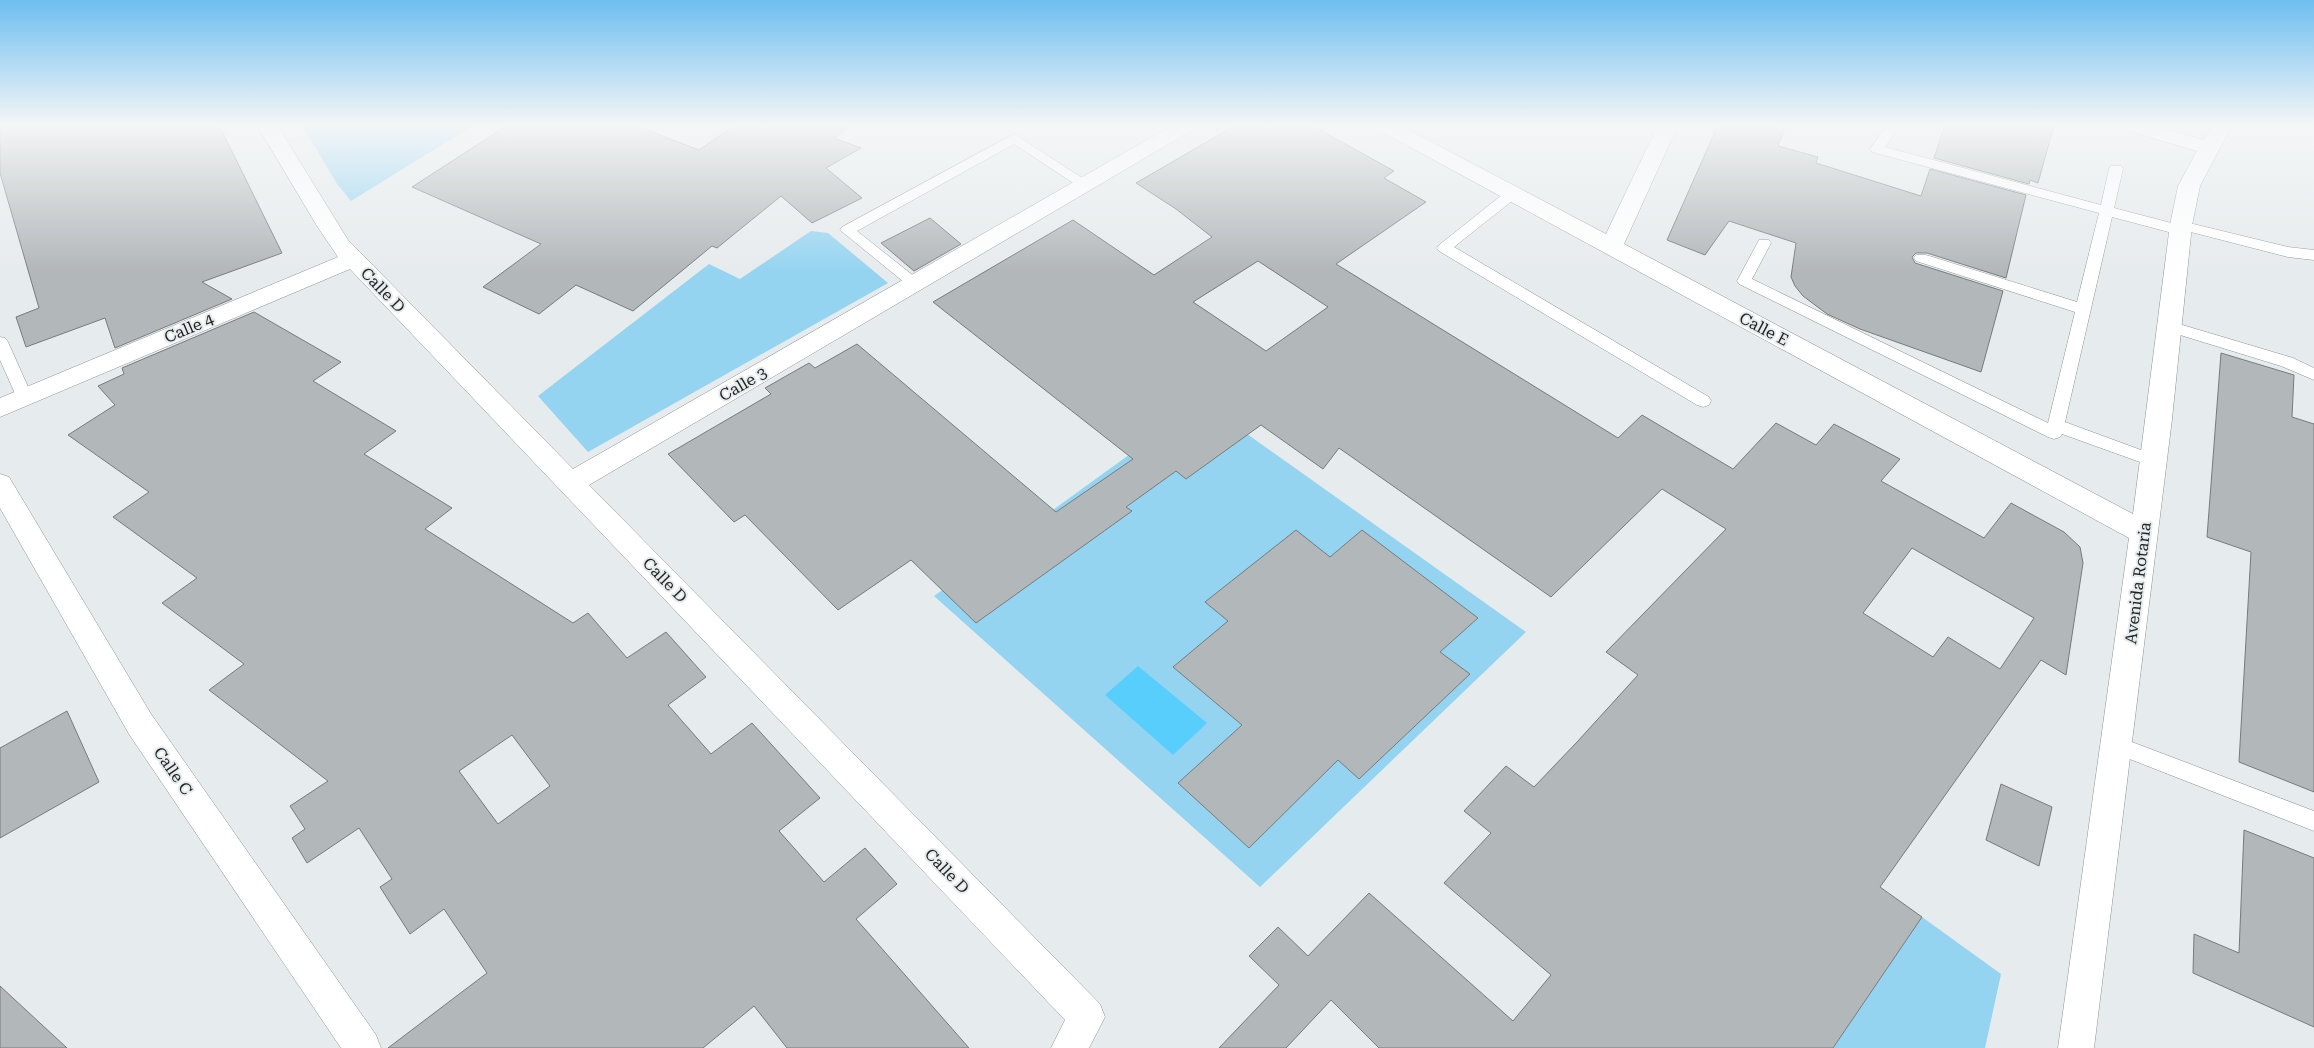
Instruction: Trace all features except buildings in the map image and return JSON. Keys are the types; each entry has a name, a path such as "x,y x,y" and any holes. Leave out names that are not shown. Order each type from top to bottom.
{"street":[{"name":"Calle D","path":"297,174 328,226 353,259 1087,1017 1069,1048"},
{"name":"Calle 3","path":"571,483 1105,174"},
{"name":"Calle E","path":"1475,174 2144,533"},
{"path":"1611,247 1645,174"},
{"name":"Avenida Rotaria","path":"2076,1048 2154,462 2180,228 2190,186 2196,174"},
{"name":"Calle 4","path":"0,408 353,259"},
{"name":"Calle C","path":"0,484 140,724 363,1048"}],"lane":[{"path":"915,284 847,230 949,174"},
{"path":"1069,174 1086,185"},
{"path":"1965,174 2106,211 2288,252 2314,255"},
{"path":"1764,243 1744,281 2054,433 2115,174"},
{"path":"1512,194 1444,248 1703,402"},
{"path":"1921,258 2083,309"},
{"path":"2169,326 2287,362 2314,374"},
{"path":"0,342 25,398"},
{"path":"2055,425 2154,462"},
{"path":"2116,745 2314,821"}],"shaded area":[{"path":"331,174 395,174 351,201"},
{"path":"811,231 828,233 888,283 588,452 538,396 709,264 740,279"},
{"path":"1202,402 1526,632 1260,887 934,596"},
{"path":"1138,666 1207,723 1173,755 1105,695"},
{"path":"1922,917 2001,974 1985,1048 1833,1048"}]}
